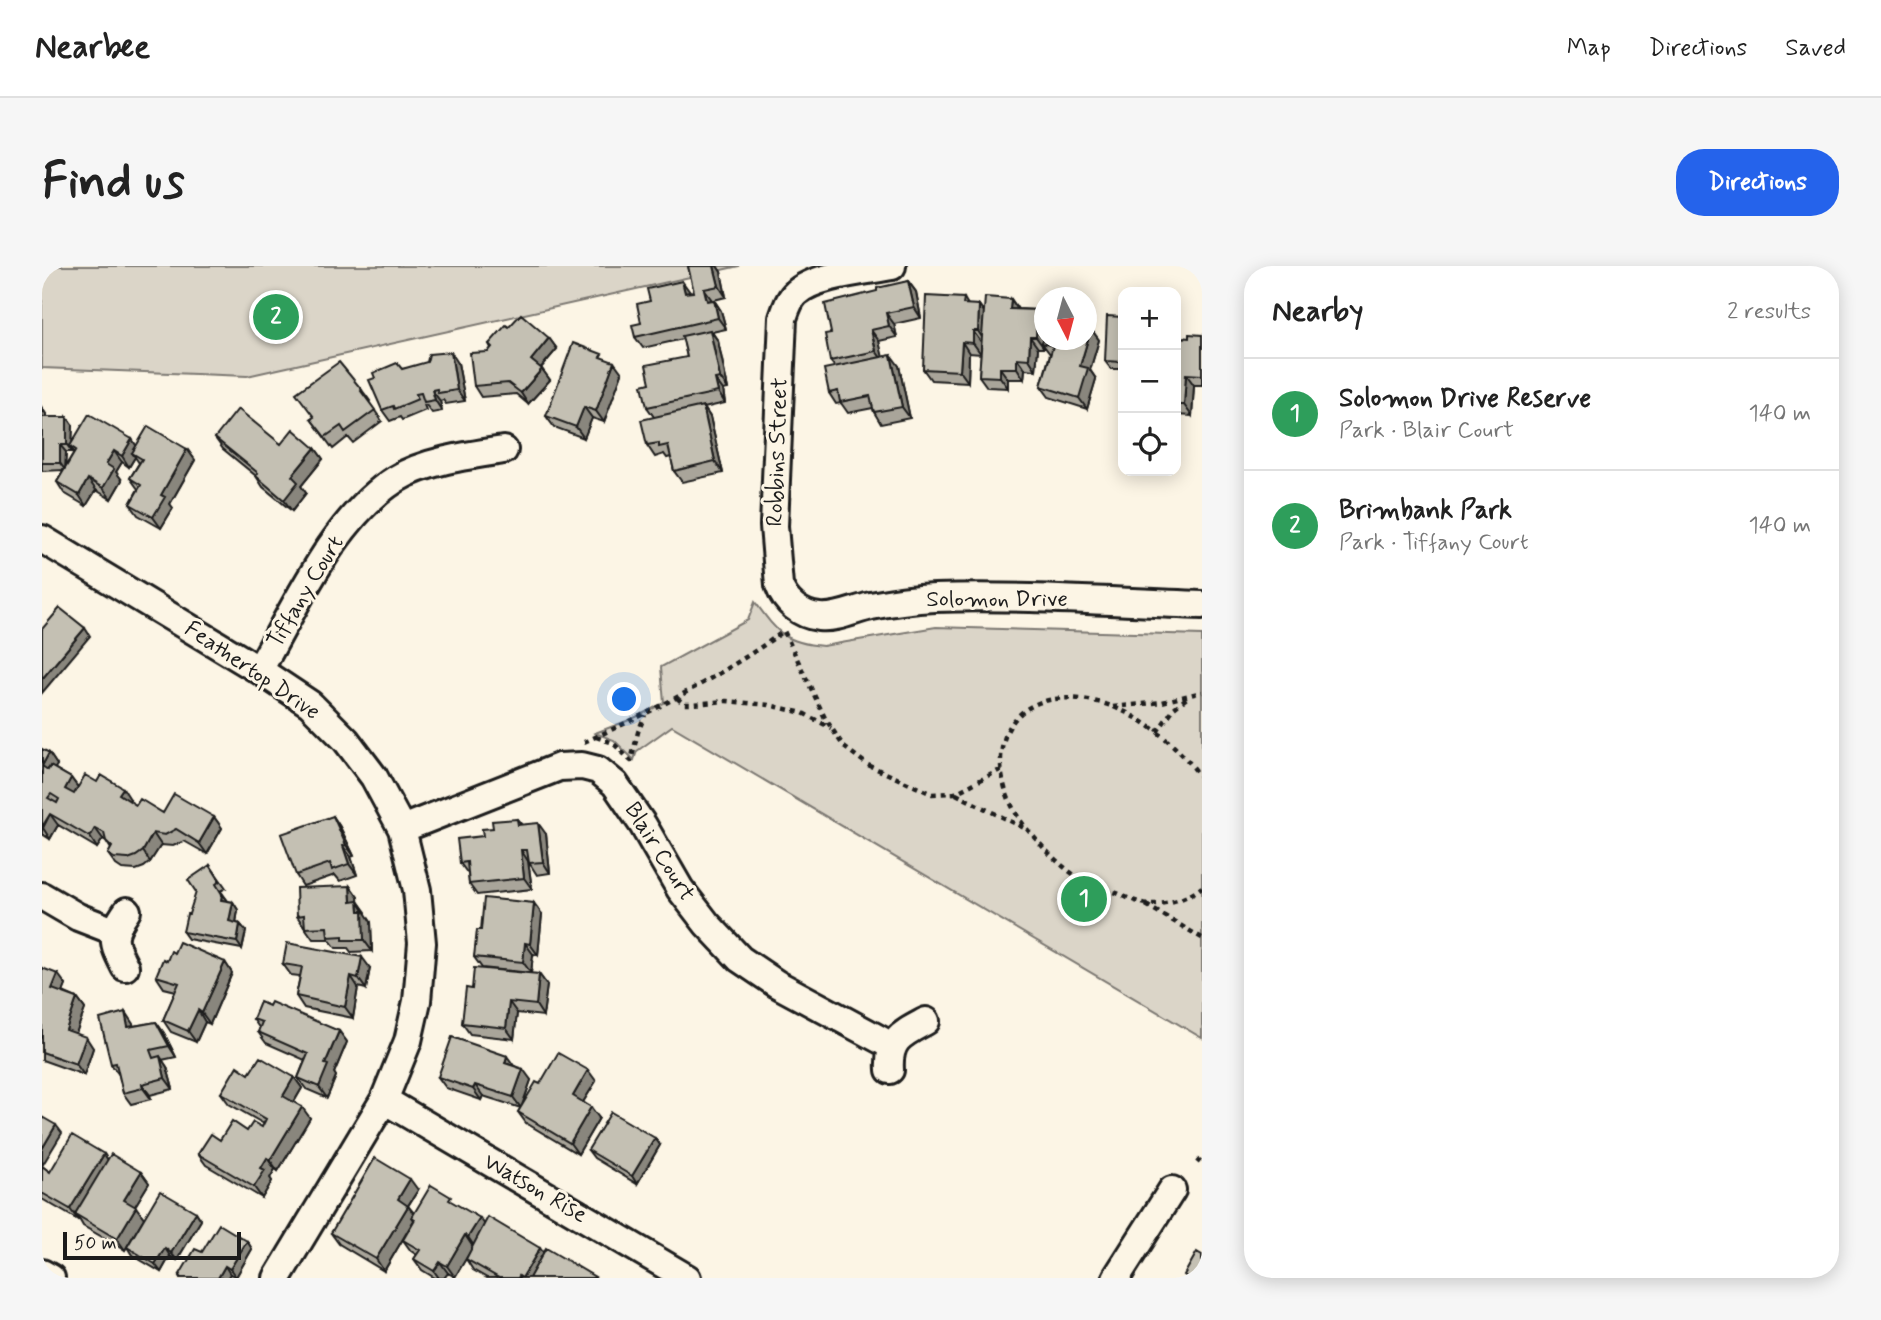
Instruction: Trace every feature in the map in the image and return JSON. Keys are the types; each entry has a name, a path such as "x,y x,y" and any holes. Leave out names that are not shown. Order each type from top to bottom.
{"street":[{"name":"Robbins Street","path":"790,620 779,585 774,526 783,318 796,293 811,285 840,276 892,266"},
{"name":"Tiffany Court","path":"259,670 334,539 364,504 397,478 436,463 504,450"},
{"name":"Feathertop Drive","path":"42,539 259,670 310,704 346,740 374,777 402,829 417,890 422,943 417,1001 408,1041 384,1100 277,1278"},
{"name":"Solomon Drive","path":"790,620 834,616 871,606 931,598 992,597 1202,606"},
{"name":"Blair Court","path":"402,829 559,767 582,766 598,770 615,785 643,825 680,889 707,924 740,958 891,1058 901,1035 926,1021"},
{"path":"42,896 78,917 120,921 116,951 125,967"},
{"name":"Watson Rise","path":"384,1100 687,1278"},
{"path":"1116,1278 1172,1190"},
{"path":"42,1273 51,1278"}],"path":[{"path":"774,623 790,620"},
{"path":"790,620 794,636"},
{"path":"583,742 645,715 747,658 790,620"},
{"path":"790,620 832,729 844,747 868,765 932,794 955,793 1002,769"},
{"path":"1112,707 1162,702 1202,692"},
{"path":"1157,732 1174,708 1191,695"},
{"path":"1202,779 1193,766 1157,732 1132,716 1099,701 1062,697 1037,702 1008,726 1003,741 1002,769 1009,797 1028,830 1056,859 1083,880 1144,904 1202,938"},
{"path":"677,698 684,704 726,701 769,705 803,713 832,729"},
{"path":"595,737 613,743 631,761 645,715"},
{"path":"955,793 1028,830"},
{"path":"1144,904 1192,895 1202,887"},
{"path":"1196,1163 1202,1157"}],"shaded area":[{"path":"42,266 739,266 247,376 42,368"},
{"path":"755,602 769,621 790,639 823,646 936,627 1202,635 1202,1038 672,726 637,751 634,760 614,740 595,733 664,703 661,667 748,620"}],"building":[{"path":"688,266 714,266 719,286 704,289 707,301 714,300 718,318 635,337 632,325 641,323 637,304 650,301 647,289 682,281 685,293 694,292"},
{"path":"908,281 914,307 886,313 889,326 871,330 876,351 830,361 825,334 831,333 825,304"},
{"path":"926,296 964,298 963,304 979,305 978,331 973,331 973,343 962,342 960,371 923,369"},
{"path":"985,297 1011,299 1010,309 1034,310 1034,337 1030,337 1029,359 1017,358 1017,368 1000,368 1000,377 979,376"},
{"path":"521,314 549,338 531,360 542,369 521,393 508,383 474,386 470,353 488,352 492,347 489,344 506,325 509,327"},
{"path":"1107,316 1118,317 1118,362 1105,361"},
{"path":"710,330 720,378 715,379 718,392 647,407 642,385 650,383 646,365 687,357 682,336"},
{"path":"1189,334 1202,335 1202,375 1186,374 1184,405 1181,405 1181,337 1189,338"},
{"path":"573,343 602,354 600,357 614,362 596,411 584,407 576,427 546,416"},
{"path":"1052,350 1085,350 1080,366 1088,368 1079,398 1041,386"},
{"path":"451,352 457,390 438,393 437,389 432,390 435,400 424,402 421,393 416,394 418,399 394,409 393,406 382,410 369,380 375,378 373,373 397,363 402,369 427,362 429,354"},
{"path":"891,355 902,407 874,412 870,396 840,402 838,391 829,393 824,369"},
{"path":"339,362 375,410 345,432 341,426 325,437 296,393"},
{"path":"703,406 715,461 674,471 668,445 647,445 641,420"},
{"path":"238,409 281,444 293,429 315,448 292,476 298,482 284,500 256,476 258,473 215,438"},
{"path":"89,414 132,439 122,456 114,451 106,464 114,469 103,488 88,479 79,495 57,482 76,450 70,446"},
{"path":"42,417 67,417 67,445 60,445 60,463 42,463"},
{"path":"148,426 187,449 161,495 165,497 153,517 130,504 141,485 130,478 142,459 132,453"},
{"path":"60,608 85,628 42,679 42,629"},
{"path":"42,749 49,753 42,766"},
{"path":"42,766 48,770 50,766 71,778 65,789 74,794 85,775 97,782 101,775 123,788 119,794 136,805 140,799 163,813 174,794 214,817 199,843 176,829 165,835 153,833 143,851 128,859 114,858 108,854 112,847 106,841 104,833 95,828 90,837 50,814 42,827","holes":["51,794 59,799 57,803 48,798"]},
{"path":"333,816 346,845 343,846 349,864 332,870 330,863 296,875 281,834"},
{"path":"517,819 518,825 538,823 543,862 529,863 527,850 521,850 524,878 469,884 467,862 460,863 457,839 483,836 482,829 493,828 492,821"},
{"path":"210,865 220,881 216,884 222,894 221,900 233,902 229,921 240,924 237,942 183,932 196,892 188,880"},
{"path":"350,886 351,902 358,901 359,911 363,911 364,940 343,940 343,936 328,937 327,927 305,928 304,915 297,916 296,888"},
{"path":"484,898 534,903 530,944 525,943 523,962 474,957 477,930 481,930"},
{"path":"179,942 225,962 202,1013 198,1010 188,1031 163,1020 179,983 156,976 163,959 167,961"},
{"path":"287,943 362,957 358,978 351,976 345,1007 296,996 302,967 283,964"},
{"path":"42,968 58,974 52,989 77,998 66,1030 86,1037 76,1064 42,1052"},
{"path":"474,968 539,974 536,1005 509,1002 506,1028 462,1023 466,988 472,989"},
{"path":"260,1002 269,1006 271,1002 339,1031 319,1087 298,1078 308,1054 258,1032 262,1022 253,1019"},
{"path":"125,1012 128,1027 156,1022 169,1046 150,1050 153,1058 160,1056 165,1078 123,1093 116,1063 111,1064 100,1019"},
{"path":"452,1037 507,1056 505,1063 523,1069 513,1097 475,1085 473,1089 438,1077"},
{"path":"558,1053 588,1070 573,1096 591,1107 570,1143 518,1112 536,1082 540,1084"},
{"path":"260,1057 294,1077 283,1096 302,1107 270,1160 267,1158 261,1168 265,1170 254,1187 198,1154 211,1134 220,1140 232,1121 247,1131 253,1122 262,1127 266,1119 221,1093 237,1066 249,1074"},
{"path":"611,1112 655,1138 632,1176 588,1150"},
{"path":"42,1117 56,1125 42,1149"},
{"path":"72,1135 104,1154 70,1209 42,1193 42,1166 50,1172"},
{"path":"111,1154 141,1172 124,1200 136,1207 117,1239 75,1214"},
{"path":"375,1158 410,1179 398,1199 408,1206 376,1259 331,1233"},
{"path":"431,1185 451,1197 449,1200 480,1218 468,1237 465,1235 447,1266 440,1262 434,1271 414,1259 420,1250 403,1240 415,1219 412,1217"},
{"path":"160,1191 196,1212 171,1253 165,1248 155,1264 127,1247"},
{"path":"488,1217 540,1248 522,1278 499,1278 466,1259"},
{"path":"219,1224 247,1241 230,1269 225,1266 218,1278 181,1278 179,1276 195,1249 202,1252"},
{"path":"546,1248 595,1277 529,1278"},
{"path":"1197,1252 1202,1255 1202,1278 1188,1278 1184,1275"}],"place":[{"name":"Brimbank Park","path":"276,317"},
{"name":"Solomon Drive Reserve","path":"1084,899"}]}
